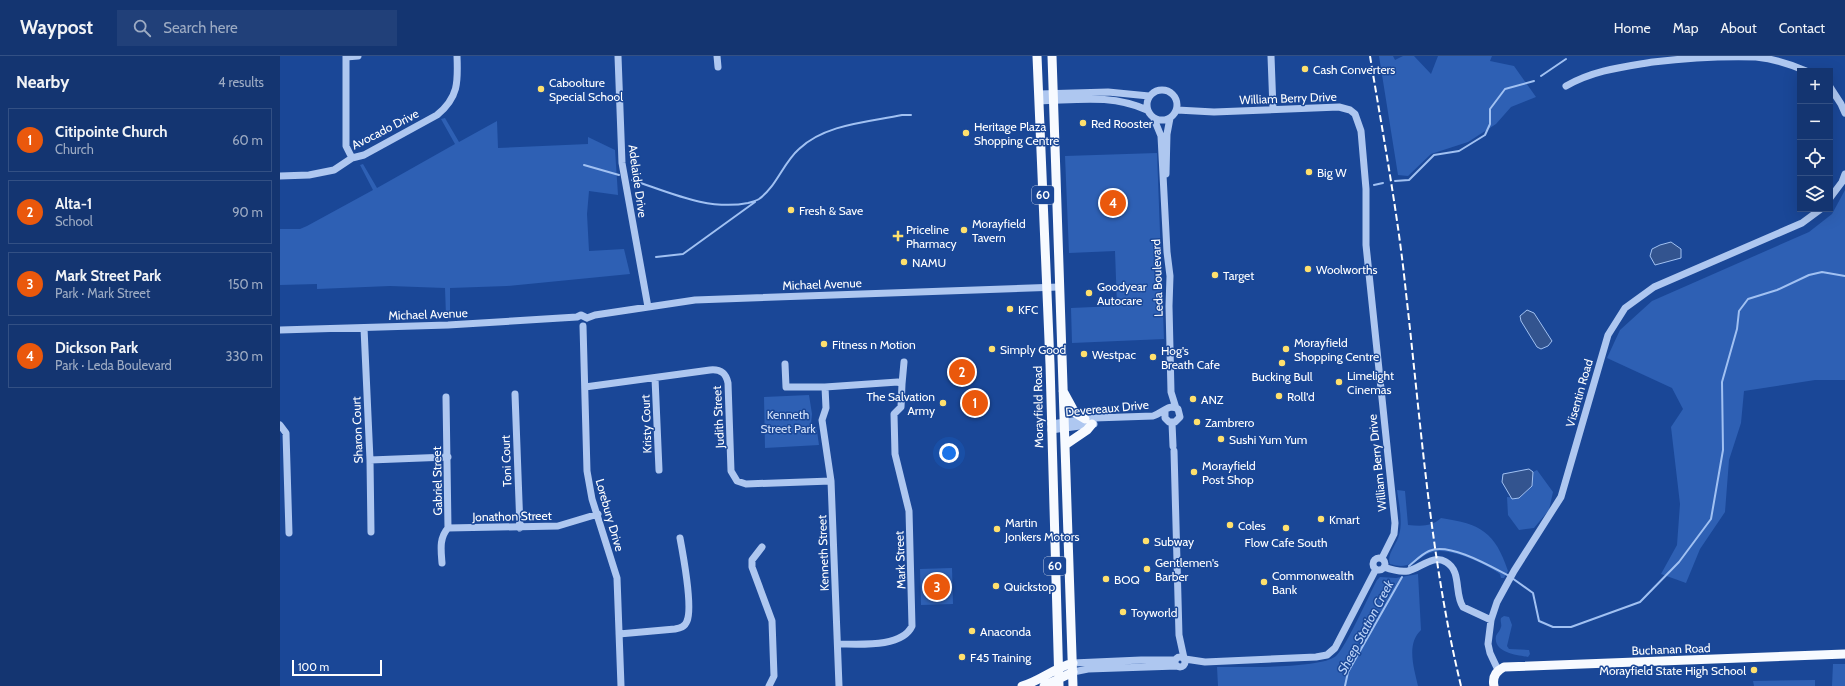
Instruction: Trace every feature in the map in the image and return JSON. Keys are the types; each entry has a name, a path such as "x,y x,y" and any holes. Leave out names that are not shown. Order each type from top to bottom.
{"main road":[{"name":"Morayfield Road","path":"1038,56 1047,287 1059,682"},
{"name":"Morayfield Road","path":"1052,56 1073,686"},
{"path":"1063,391 1075,413 1088,422 1087,430 1064,445"},
{"name":"Buchanan Road","path":"1498,670 1504,667 1845,654"},
{"path":"1022,686 1034,682 1058,667 1073,667"},
{"path":"1044,686 1059,682 1073,667"},
{"path":"1494,686 1494,675 1498,670"}],"street":[{"path":"352,158 346,146 346,56 358,56"},
{"name":"Avocado Drive","path":"280,176 309,175 334,170 352,158 364,155 437,115 446,108 458,83 457,56"},
{"name":"Adelaide Drive","path":"618,56 622,163 648,307"},
{"path":"717,56 718,66"},
{"path":"1271,56 1273,109"},
{"path":"1566,86 1582,77 1610,69 1691,57 1757,57 1788,63 1799,68"},
{"path":"1053,97 1112,99 1128,102 1147,110 1154,119 1162,121 1170,118 1177,110 1177,101 1175,96 1168,91 1157,90 1149,96 1147,101 1147,110"},
{"path":"1833,91 1842,104 1845,113"},
{"path":"1039,98 1108,92 1149,96"},
{"name":"William Berry Drive","path":"1177,110 1214,112 1343,108 1353,111 1359,123 1366,189 1367,251 1395,523 1394,534 1382,558"},
{"name":"Leda Boulevard","path":"1164,187 1167,163 1167,134 1170,118"},
{"name":"Leda Boulevard","path":"1154,119 1161,136 1167,252 1170,276 1169,306 1171,392 1167,410"},
{"path":"1833,194 1842,182 1845,174"},
{"name":"Visentin Road","path":"1498,670 1490,653 1488,644 1491,620 1497,602 1514,571 1561,498 1608,335 1625,308 1654,287 1802,223 1818,212"},
{"name":"Michael Avenue","path":"587,318 595,315 694,300 1059,287"},
{"path":"582,315 587,318 587,322 583,326 577,323 577,317 582,315"},
{"name":"Michael Avenue","path":"280,330 517,322 577,317"},
{"name":"Lorebury Drive","path":"583,326 587,471 592,499 617,578 621,686"},
{"name":"Sharon Court","path":"364,328 370,460 371,532"},
{"path":"785,364 786,387 825,387 898,382 902,384 904,362"},
{"name":"Judith Street","path":"585,387 715,369 721,371 725,374 728,384 731,470 737,481 746,484 831,481"},
{"name":"Kristy Court","path":"655,378 659,470"},
{"name":"Mark Street","path":"838,644 888,641 903,636 910,631 912,626 910,511 897,467 895,454 894,414 901,408 902,384"},
{"name":"Kenneth Street","path":"825,387 826,408 822,420 831,481 839,686"},
{"name":"Leda Boulevard","path":"1171,392 1176,408"},
{"name":"Toni Court","path":"515,394 520,528"},
{"name":"Gabriel Street","path":"442,563 441,541 448,528 446,397"},
{"path":"1169,421 1177,421 1180,417 1180,412 1176,408 1167,410 1173,448 1178,639 1180,661"},
{"name":"Devereaux Drive","path":"1051,427 1153,416 1167,410"},
{"name":"Devereaux Drive","path":"1088,422 1169,421"},
{"path":"280,425 286,433 289,532"},
{"path":"370,460 448,457"},
{"name":"Jonathon Street","path":"448,528 520,528 558,526 598,514"},
{"path":"619,634 681,628 688,620 686,567 680,538"},
{"path":"762,547 752,560 752,566 772,621 774,676 769,686"},
{"path":"1376,569 1373,565 1373,561 1378,558 1382,558 1384,561 1384,567"},
{"path":"1376,569 1381,569 1384,567 1406,571 1434,560 1445,561 1455,572 1459,599 1463,607 1491,620"},
{"path":"1073,667 1141,660 1205,662 1316,657 1327,655 1338,642 1376,569"}],"green space":[{"path":"1379,56 1393,56 1395,60 1403,56 1414,56 1431,74 1438,56 1492,56 1490,61 1514,66 1536,97 1511,107 1496,124 1468,142 1431,154 1408,176 1398,175"},
{"path":"445,118 459,142 497,121 498,148 588,144 588,137 615,150 618,195 589,191 587,214 589,251 624,249 630,274 507,286 450,288 450,315 446,316 445,288 390,286 317,289 317,284 280,285 280,229 300,229 373,190 360,165 363,164 377,188 455,144 441,119"},
{"path":"1157,153 1164,339 1072,343 1071,308 1117,306 1115,251 1069,253 1065,156"},
{"path":"1845,190 1845,380 1815,380 1744,391 1741,423 1729,460 1725,512 1700,549 1686,583 1661,574 1677,545 1680,504 1671,427 1683,409 1672,388 1607,358 1620,330 1652,301 1809,232 1832,214"},
{"name":"Kenneth Street Park","path":"809,395 812,414 811,424 817,431 819,445 765,448 764,397"},
{"path":"1537,470 1553,492 1549,510 1534,528 1519,530 1508,515 1507,497 1519,498 1532,486 1533,472"},
{"path":"1397,490 1405,491 1408,525 1422,526 1434,523 1441,518 1467,523 1485,532 1498,547 1503,558 1508,571 1504,578 1501,578 1500,574 1488,566 1462,555 1446,551 1432,552 1411,564 1398,566 1390,564 1389,557 1398,538 1401,524"},
{"path":"952,568 953,604 921,605 920,569"},
{"path":"1418,574 1421,630 1416,636 1412,649 1412,656 1418,686 1218,686 1217,667 1298,665 1327,660 1336,656 1346,642 1377,580 1380,577 1396,578"},
{"path":"1504,616 1509,617 1512,625 1507,646 1509,649 1529,650 1530,654 1528,657 1507,652 1498,646 1496,636 1500,630 1501,618"},
{"path":"1833,664 1845,664 1845,686 1832,686"},
{"path":"1815,680 1815,686 1754,686 1753,681"}],"shaded area":[{"path":"1671,242 1681,249 1681,258 1655,265 1650,256 1652,249"},
{"path":"1527,310 1534,313 1552,341 1548,346 1541,349 1537,347 1521,321 1520,316"},
{"path":"1529,469 1533,472 1532,486 1519,498 1512,499 1502,482 1503,474"}],"waterway":[{"path":"1541,76 1566,59"},
{"path":"1395,181 1409,180 1434,155 1459,151 1485,135 1490,124 1490,109 1505,89 1534,81"},
{"path":"632,180 674,195 703,202 733,205 748,203 758,200 765,194 771,188 793,155 821,134 862,122 902,115 911,115"},
{"path":"584,165 619,175"},
{"path":"1374,185 1383,183"},
{"path":"656,257 683,254 755,202"},
{"name":"Sheep Station Creek","path":"1512,578 1533,593 1539,621 1553,627 1571,627 1640,602 1679,562 1711,519 1723,450 1722,382 1737,329 1739,311 1748,299 1777,290 1809,275 1822,272 1845,276"},
{"name":"Sheep Station Creek","path":"1409,566 1429,551 1437,549 1458,552 1469,556 1509,576"},
{"name":"Sheep Station Creek","path":"1345,686 1348,672 1402,577"}],"railway":[{"path":"1370,56 1399,234 1422,441 1441,589 1461,686"}],"place":[{"name":"Cash Converters","path":"1305,69"},
{"name":"Caboolture Special School","path":"541,89"},
{"name":"Red Rooster","path":"1083,123"},
{"name":"Heritage Plaza Shopping Centre","path":"966,133"},
{"name":"Big W","path":"1309,172"},
{"name":"Dickson Park","path":"1113,203"},
{"name":"Fresh & Save","path":"791,210"},
{"name":"Morayfield Tavern","path":"964,230"},
{"name":"Priceline Pharmacy","path":"898,236"},
{"name":"NAMU","path":"904,262"},
{"name":"Woolworths","path":"1308,269"},
{"name":"Target","path":"1215,275"},
{"name":"Goodyear Autocare","path":"1089,293"},
{"name":"KFC","path":"1010,309"},
{"name":"Fitness n Motion","path":"824,344"},
{"name":"Simply Good","path":"992,349"},
{"name":"Morayfield Shopping Centre","path":"1286,349"},
{"name":"Westpac","path":"1084,354"},
{"name":"Hog's Breath Cafe","path":"1153,357"},
{"name":"Bucking Bull","path":"1282,363"},
{"name":"Alta-1","path":"962,372"},
{"name":"Limelight Cinemas","path":"1339,382"},
{"name":"Roll'd","path":"1279,396"},
{"name":"ANZ","path":"1193,399"},
{"name":"The Salvation Army","path":"943,403"},
{"name":"Citipointe Church","path":"975,403"},
{"name":"Zambrero","path":"1197,422"},
{"name":"Sushi Yum Yum","path":"1221,439"},
{"name":"Morayfield Post Shop","path":"1194,472"},
{"name":"Kmart","path":"1321,519"},
{"name":"Coles","path":"1230,525"},
{"name":"Flow Cafe South","path":"1286,528"},
{"name":"Martin Jonkers Motors","path":"997,529"},
{"name":"Subway","path":"1146,541"},
{"name":"Gentlemen's Barber","path":"1147,569"},
{"name":"BOQ","path":"1106,579"},
{"name":"Commonwealth Bank","path":"1264,582"},
{"name":"Quickstop","path":"996,586"},
{"name":"Mark Street Park","path":"937,587"},
{"name":"Toyworld","path":"1123,612"},
{"name":"Anaconda","path":"972,631"},
{"name":"F45 Training","path":"962,657"},
{"name":"Morayfield State High School","path":"1754,670"}]}
